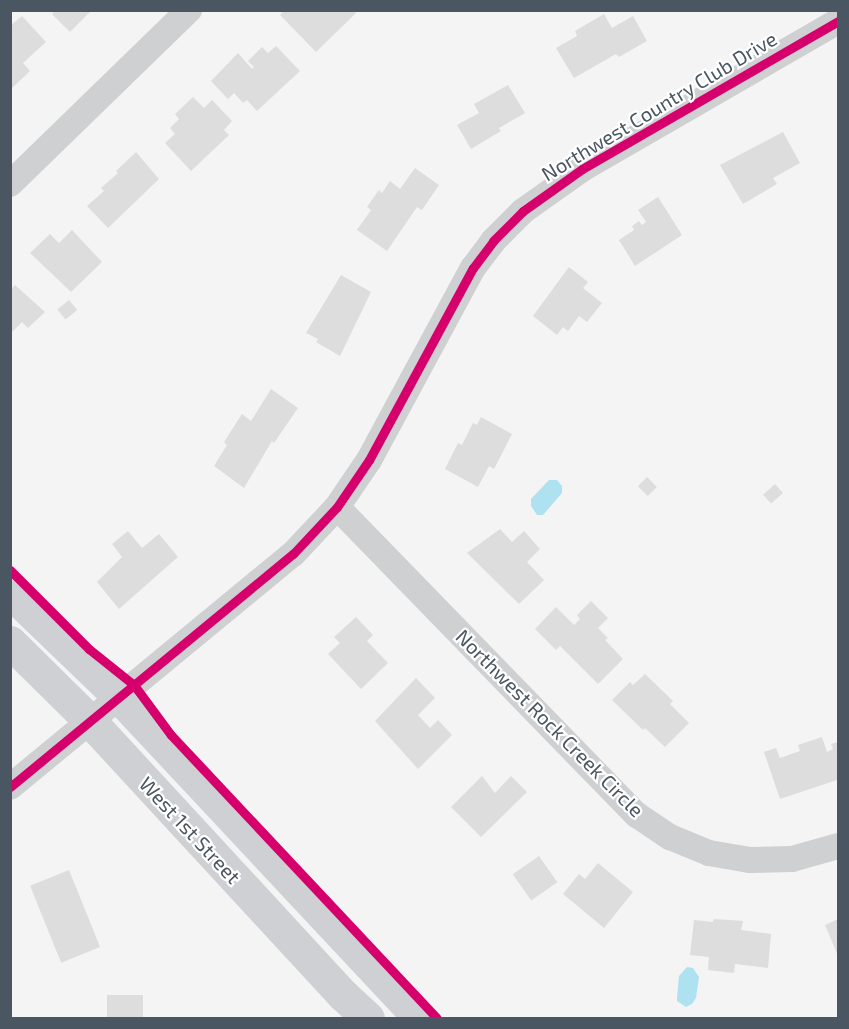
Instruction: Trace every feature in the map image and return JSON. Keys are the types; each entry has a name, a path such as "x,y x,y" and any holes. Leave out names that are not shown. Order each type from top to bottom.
{"main road":[{"name":"West 1st Street","path":"10,592 104,709 343,995 368,1018"},
{"name":"West 1st Street","path":"10,642 104,709 419,1018"}],"street":[{"path":"10,184 189,10"},
{"name":"Northwest Country Club Drive","path":"10,788 293,554 337,507 369,460 473,268 500,233 545,194 582,168 838,21"},
{"name":"Northwest Rock Creek Circle","path":"337,507 637,815 670,837 709,853 750,860 792,859 838,846"}],"water":[{"path":"549,480 557,480 562,486 562,493 543,515 537,515 531,506 531,499"},
{"path":"687,967 693,968 699,977 696,998 686,1007 677,1001 677,997 679,976"}],"building":[{"path":"56,10 92,10 70,32 52,14"},
{"path":"284,10 353,10 356,13 316,52 280,15"},
{"path":"604,14 612,28 633,16 647,41 619,57 616,54 574,78 556,48 577,36 575,31"},
{"path":"22,16 46,42 23,63 30,71 10,90 10,26"},
{"path":"276,46 300,71 257,111 247,100 243,103 234,93 228,99 211,81 238,53 252,69 254,67 248,61 262,47 268,53"},
{"path":"508,85 525,113 499,128 501,131 471,149 457,125 479,113 474,104"},
{"path":"193,97 204,108 212,100 232,121 224,130 229,135 191,171 165,143 175,134 170,128 179,119 175,114"},
{"path":"783,132 800,163 773,178 777,184 743,204 720,165"},
{"path":"136,152 159,179 108,228 87,206 104,191 101,188"},
{"path":"415,168 439,185 422,210 417,207 387,251 357,230 371,210 367,207 379,190 382,193 390,181 400,189"},
{"path":"658,197 682,235 635,266 619,240 634,230 632,226 639,221 642,225 646,222 638,210"},
{"path":"72,230 102,262 71,292 30,253 50,234 59,243"},
{"path":"569,267 588,282 583,288 602,303 587,322 579,316 568,331 563,327 557,335 533,316"},
{"path":"341,275 371,292 340,356 316,342 318,339 306,333"},
{"path":"15,285 45,312 28,328 22,322 10,334 10,290"},
{"path":"69,300 77,310 66,320 57,309"},
{"path":"271,389 298,408 274,443 272,441 244,488 214,466 227,445 224,442 242,414 251,421"},
{"path":"481,417 512,434 494,469 489,466 478,487 445,469 458,443 462,445 473,423 477,425"},
{"path":"647,477 657,487 648,496 638,486"},
{"path":"775,484 783,493 771,504 763,495"},
{"path":"500,529 512,542 524,531 540,549 527,562 544,580 519,604 467,553"},
{"path":"128,531 142,548 159,534 178,557 119,609 97,582 122,557 112,544"},
{"path":"591,601 608,618 598,628 608,638 605,640 623,659 598,684 560,646 556,650 535,629 556,607 574,625 580,619 577,615"},
{"path":"356,617 373,635 367,641 388,663 361,689 328,654 340,643 334,637"},
{"path":"645,674 673,701 670,704 689,723 665,747 645,728 643,730 612,700 630,682 633,685"},
{"path":"416,678 435,698 418,715 430,728 438,720 452,735 418,769 375,721"},
{"path":"822,737 827,752 833,749 831,744 838,742 837,780 780,799 764,752 776,748 780,758 800,751 798,745"},
{"path":"482,776 495,793 511,776 527,792 481,837 451,807"},
{"path":"539,856 557,882 531,901 513,874"},
{"path":"598,863 633,892 604,928 563,894 579,874 585,879"},
{"path":"69,870 100,947 61,963 30,886"},
{"path":"714,919 743,921 741,930 771,934 768,968 735,964 734,973 708,970 709,957 690,955 694,920 713,922"},
{"path":"838,919 838,956 825,925"},
{"path":"107,995 143,995 143,1018 107,1018"}],"cycle path":[{"path":"10,787 293,554 337,507 369,460 473,268 493,241 523,211 582,169 838,21"},
{"path":"10,570 89,649 134,685 171,735 437,1018"}]}
